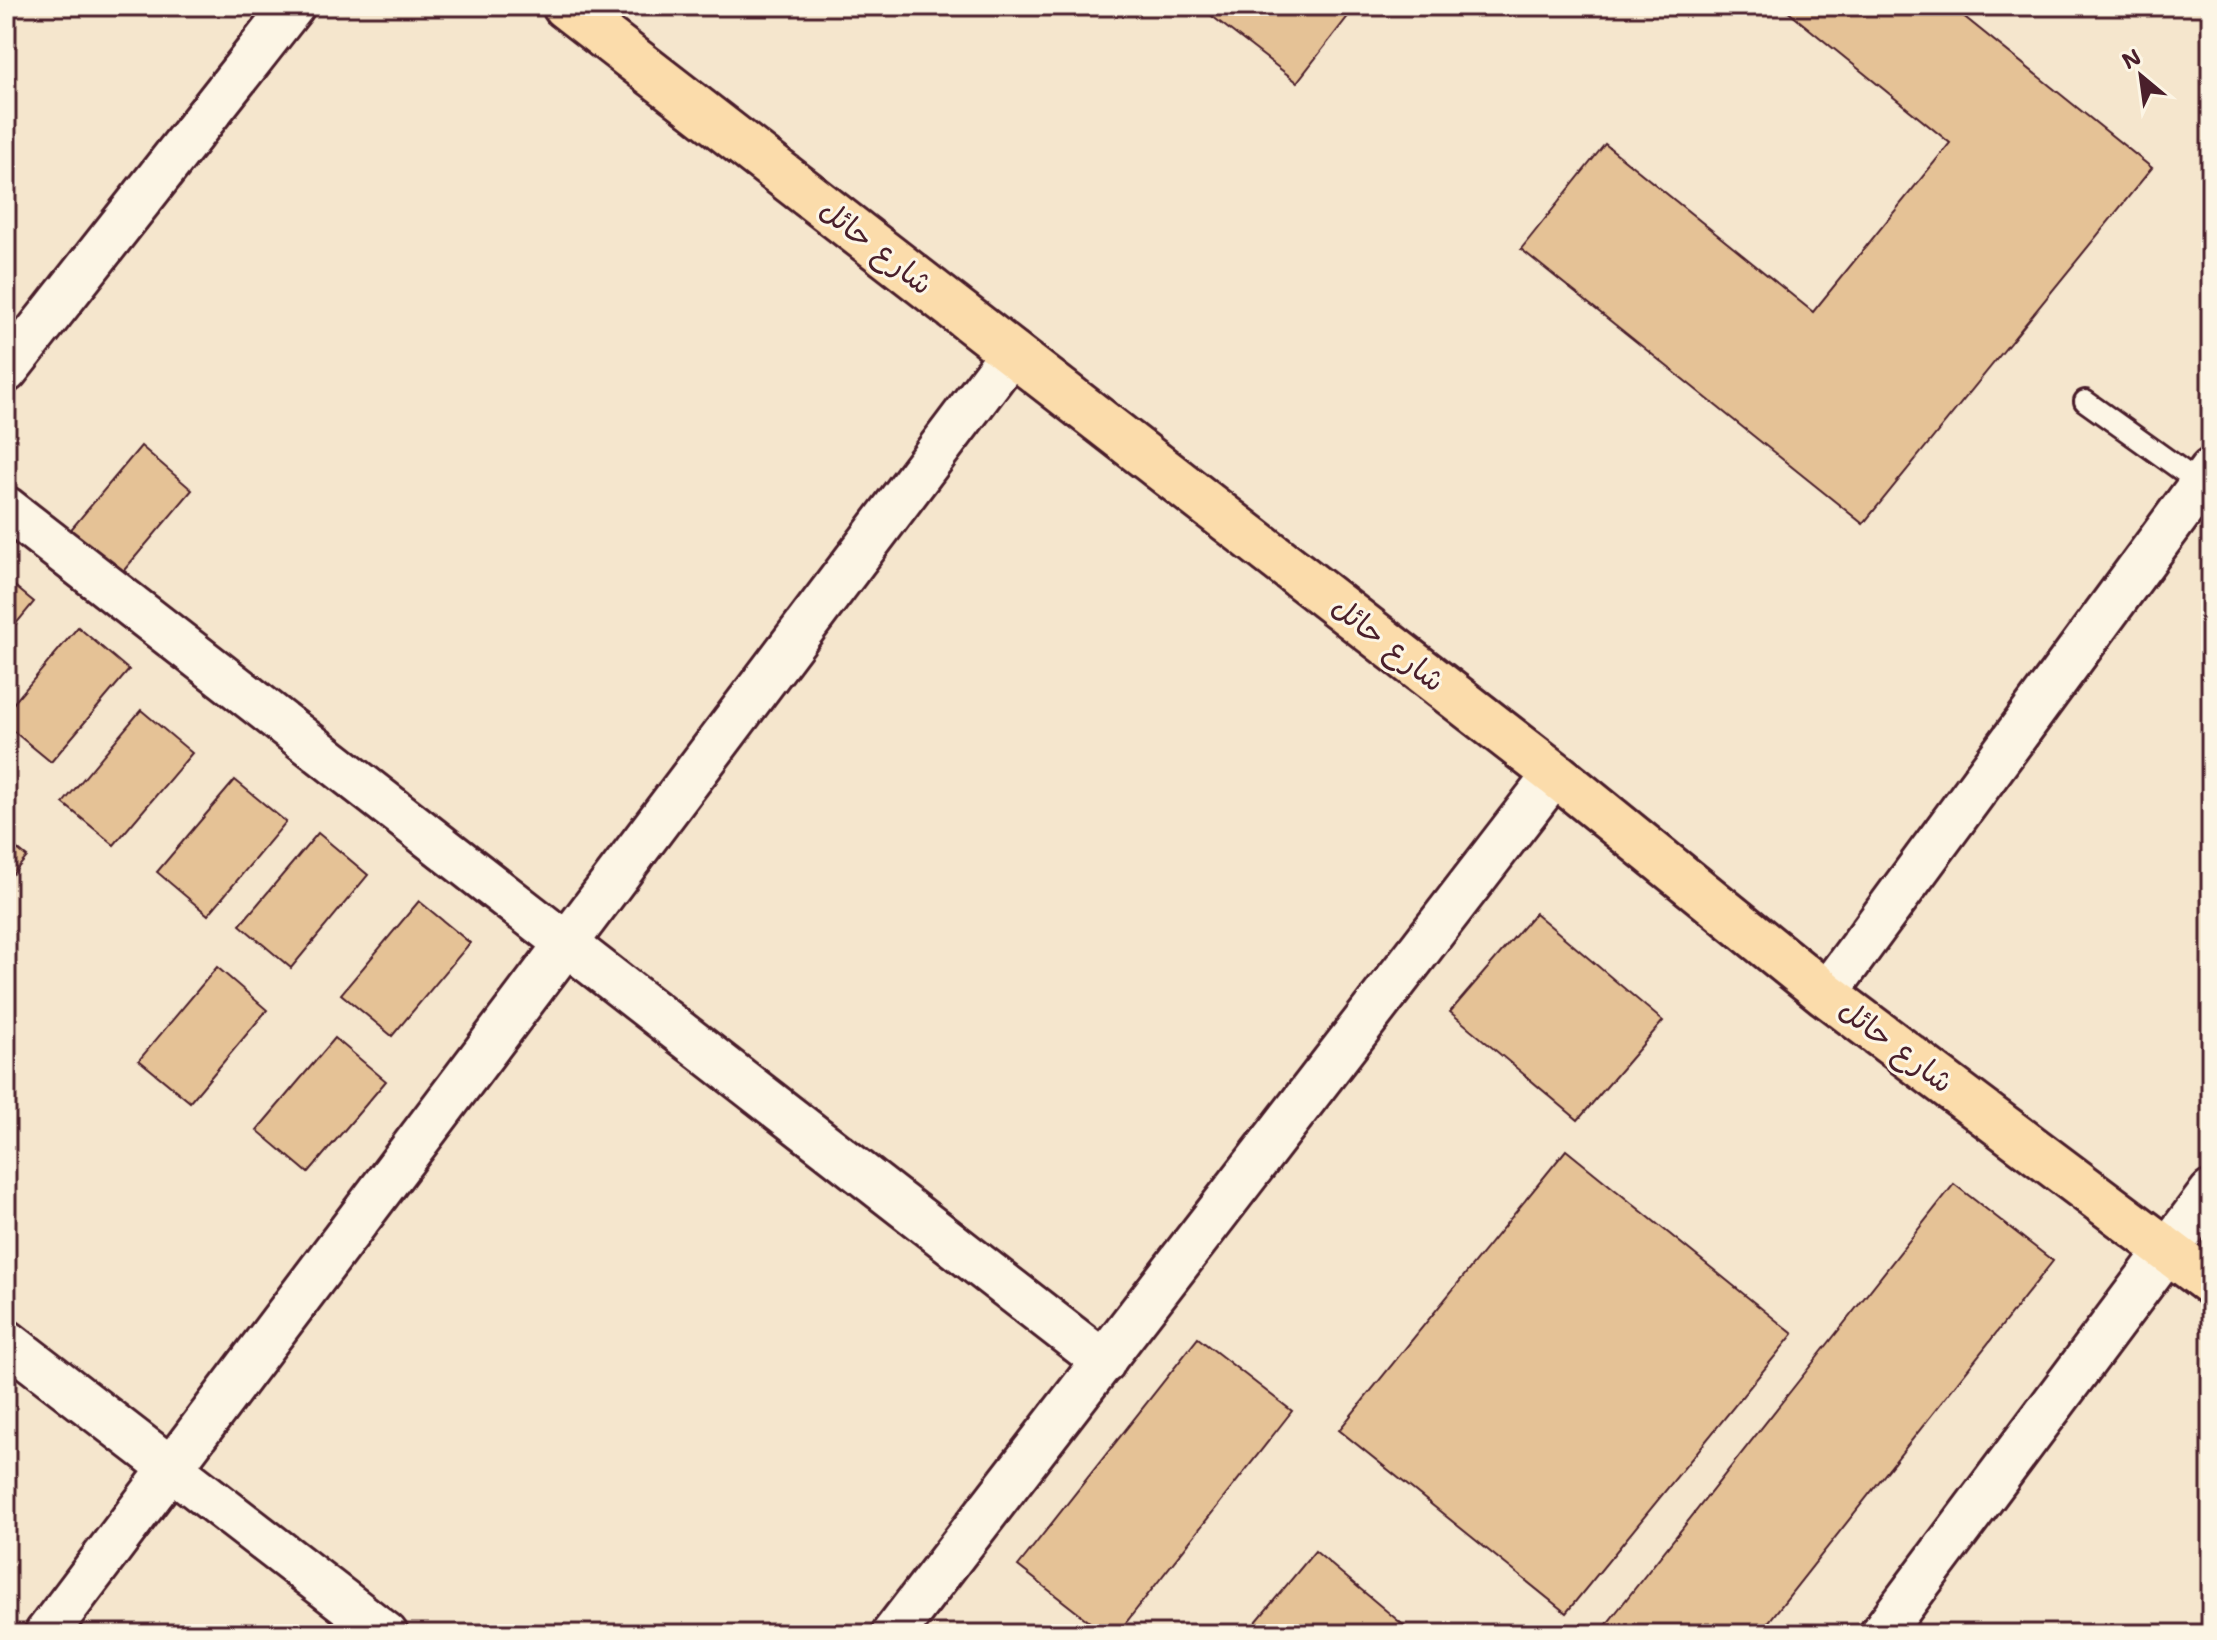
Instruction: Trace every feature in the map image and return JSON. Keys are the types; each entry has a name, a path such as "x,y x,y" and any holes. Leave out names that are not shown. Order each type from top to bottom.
{"main road":[{"name":"شارع حائل","path":"565,6 1555,774 1826,994 2211,1283"}],"street":[{"path":"6,371 293,6"},
{"path":"46,1634 1012,352"},
{"path":"1826,994 2206,477"},
{"path":"6,508 1104,1362"},
{"path":"893,1634 1555,774"},
{"path":"1881,1634 2211,1192"},
{"path":"6,1341 386,1634"}],"lane":[{"path":"2085,401 2206,477"}],"building":[{"path":"1199,6 1356,6 1297,82"},
{"path":"1781,6 1951,6 2152,168 1863,524 1521,249 1605,144 1813,312 1950,143"},
{"path":"141,446 192,490 114,582 63,539"},
{"path":"6,579 34,602 6,636"},
{"path":"78,627 129,670 51,762 6,725 6,712"},
{"path":"141,710 192,753 114,845 63,803"},
{"path":"235,780 286,822 208,915 157,872"},
{"path":"318,833 368,875 291,968 240,925"},
{"path":"6,840 27,857 6,882"},
{"path":"419,901 470,943 392,1036 341,994"},
{"path":"1535,913 1663,1021 1578,1120 1450,1012"},
{"path":"217,967 267,1010 190,1102 139,1060"},
{"path":"335,1038 386,1081 308,1173 257,1130"},
{"path":"1566,1150 1793,1334 1566,1613 1339,1430"},
{"path":"1954,1184 2053,1261 1759,1634 1599,1634"},
{"path":"1198,1338 1292,1411 1117,1634 1105,1634 1018,1566"},
{"path":"1315,1551 1414,1634 1246,1634"}]}
